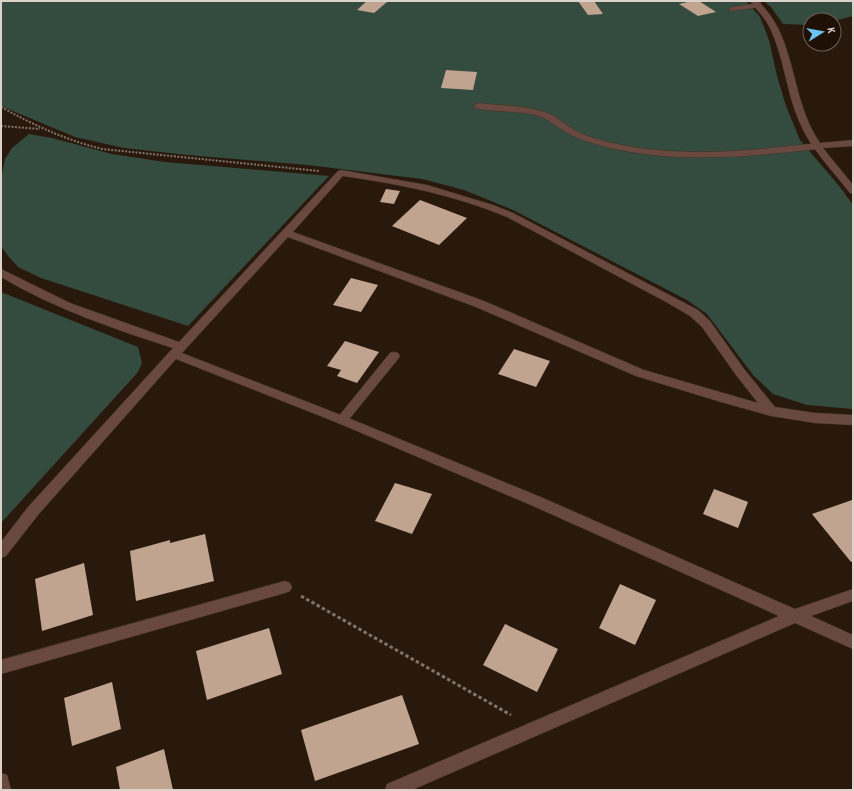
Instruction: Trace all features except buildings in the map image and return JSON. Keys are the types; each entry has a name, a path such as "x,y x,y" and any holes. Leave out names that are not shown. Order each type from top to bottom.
{"street":[{"path":"732,9 756,3 775,28 782,47 798,108 804,123 818,146 853,191"},
{"path":"478,106 536,113 548,116 569,131 586,139 612,146 654,152 723,154 853,142"},
{"path":"1,552 34,511 341,173 411,184 484,204 510,215 672,300 694,313 706,324 740,372 771,411"},
{"path":"286,233 480,304 640,373 721,398 771,411 815,418 853,420"},
{"path":"1,272 25,288 66,307 178,351 538,502 853,642"},
{"path":"342,420 394,356"},
{"path":"1,668 285,587"},
{"path":"393,790 795,616 853,595"},
{"path":"1,781 2,790"}],"path":[{"path":"1,107 42,129 75,142 102,148 130,153 341,173"},
{"path":"1,126 42,129"},
{"path":"285,587 535,729"}],"green space":[{"path":"1,1 746,1 760,17 769,40 777,76 786,106 800,140 840,187 853,205 853,409 807,405 773,394 753,375 707,314 687,300 513,210 464,190 422,179 308,165 124,148 75,137 1,106"},
{"path":"764,1 853,1 853,16 842,19 842,12 802,12 802,25 783,24 771,7"},
{"path":"29,134 52,138 112,154 165,162 329,176 188,326 41,278 18,267 8,256 1,246 1,179 5,159 12,148"},
{"path":"1,292 138,347 142,363 138,372 1,523"}]}
